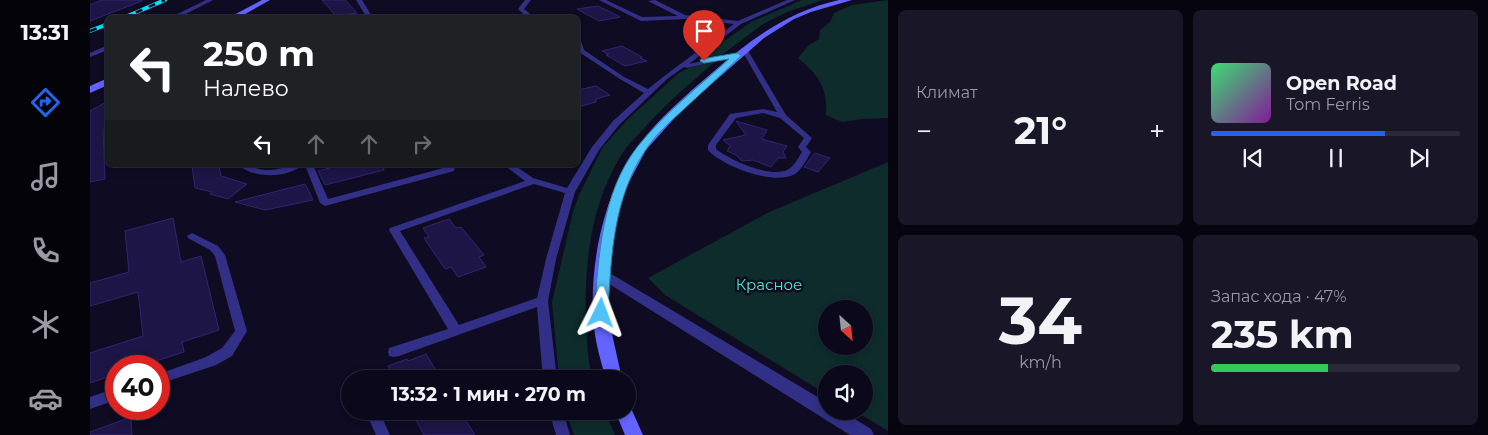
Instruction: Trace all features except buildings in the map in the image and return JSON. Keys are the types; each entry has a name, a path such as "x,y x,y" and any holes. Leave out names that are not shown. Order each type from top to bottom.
{"street":[{"path":"237,15 267,0"},
{"path":"611,370 607,354 601,313 606,246 617,197 625,176 641,149 685,101 766,31 782,21 820,7 848,0"},
{"path":"90,90 105,82"},
{"path":"603,274 818,405"},
{"path":"628,420 634,435"},
{"path":"841,420 865,435"}],"lane":[{"path":"178,15 210,0"},
{"path":"359,0 368,15"},
{"path":"528,0 521,10 528,15"},
{"path":"602,0 641,20 686,17 739,23"},
{"path":"652,0 686,17"},
{"path":"549,370 542,301 551,259 570,192 595,149 616,123 648,92 677,69 739,23 792,0"},
{"path":"90,55 105,48"},
{"path":"580,48 581,51 622,78 648,92"},
{"path":"677,69 741,52 784,116 808,138 802,147 807,152 791,172 777,175 761,172 728,161 712,150 712,145 733,116 763,111 784,116"},
{"path":"246,167 255,172 268,173 280,172 294,167"},
{"path":"310,167 325,203 451,169 451,167"},
{"path":"511,167 534,181 570,192"},
{"path":"456,331 394,230 534,181"},
{"path":"170,375 211,361 227,352 241,331 220,255 214,248 192,236"},
{"path":"394,352 542,301"},
{"path":"90,403 105,398"},
{"path":"376,420 383,435"},
{"path":"559,420 563,435"}],"green space":[{"path":"802,0 823,0 787,12 763,24 723,54 699,59 751,22"},
{"path":"888,0 888,118 842,122 826,115 825,97 820,82 798,58 808,46 819,39 820,30 830,22 834,13 852,5"},
{"path":"716,61 680,92 628,145 614,167 598,209 592,230 587,274 586,319 591,370 558,370 552,302 573,212 579,195 603,147 627,120 679,73 689,68"},
{"name":"Красное","path":"888,162 888,431 870,420 873,420 873,365 818,365 818,389 665,295 648,278 767,213"},
{"path":"569,420 609,420 615,435 574,435"}],"railway":[{"path":"130,15 165,0"},
{"path":"90,31 105,25"}],"route":[{"path":"601,313 606,246 611,219 625,176 641,149 659,128 685,101 737,55 704,61"}]}
